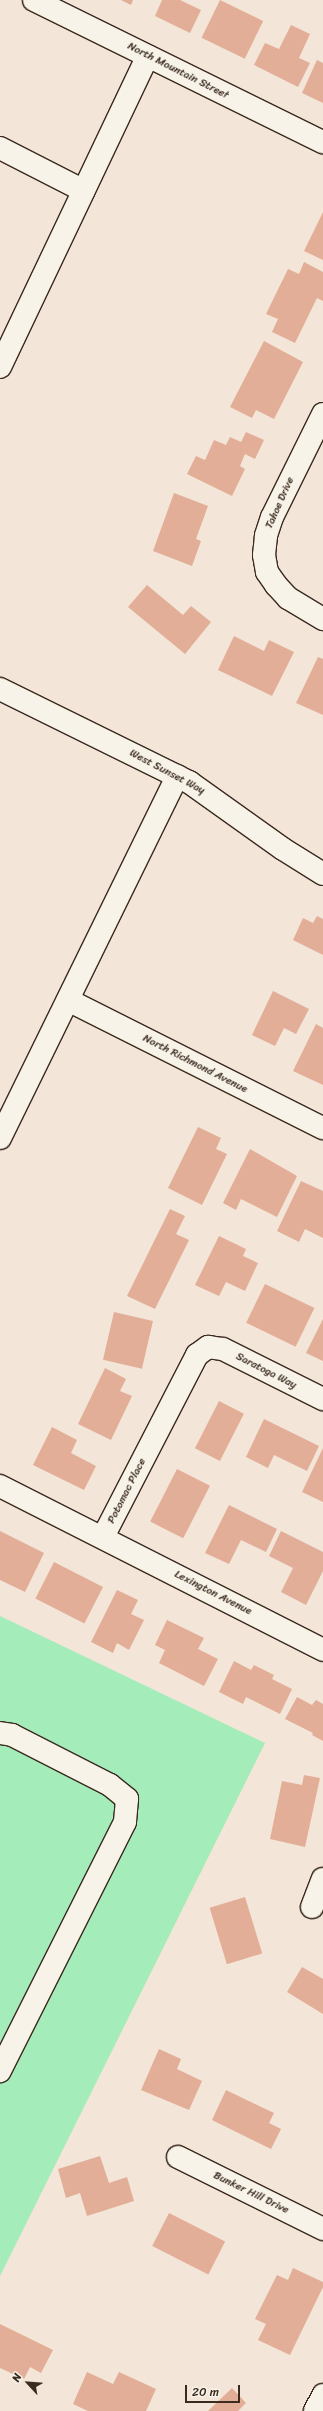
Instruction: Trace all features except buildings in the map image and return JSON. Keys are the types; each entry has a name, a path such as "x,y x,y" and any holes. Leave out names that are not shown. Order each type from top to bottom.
{"street":[{"name":"North Mountain Street","path":"34,0 323,142"},
{"path":"0,367 148,56"},
{"path":"0,148 84,191"},
{"name":"Tahoe Drive","path":"323,414 272,517 266,536 264,555 267,572 280,589 303,609 323,619"},
{"name":"West Sunset Way","path":"0,689 177,776 208,794 283,849 323,874"},
{"path":"0,1138 177,776"},
{"name":"North Richmond Avenue","path":"68,1000 323,1128"},
{"name":"Saratoga Way","path":"208,1347 223,1348 323,1399"},
{"name":"Potomac Place","path":"0,1486 103,1537 197,1355 208,1347"},
{"name":"Lexington Avenue","path":"103,1537 323,1650"},
{"path":"0,1733 12,1735 110,1785 126,1799 125,1822 0,2071"},
{"path":"312,1907 323,1880"},
{"name":"Bunker Hill Drive","path":"178,2157 323,2229"},
{"path":"315,2411 323,2395"}],"green space":[{"path":"0,1616 265,1743 0,2276"}]}
